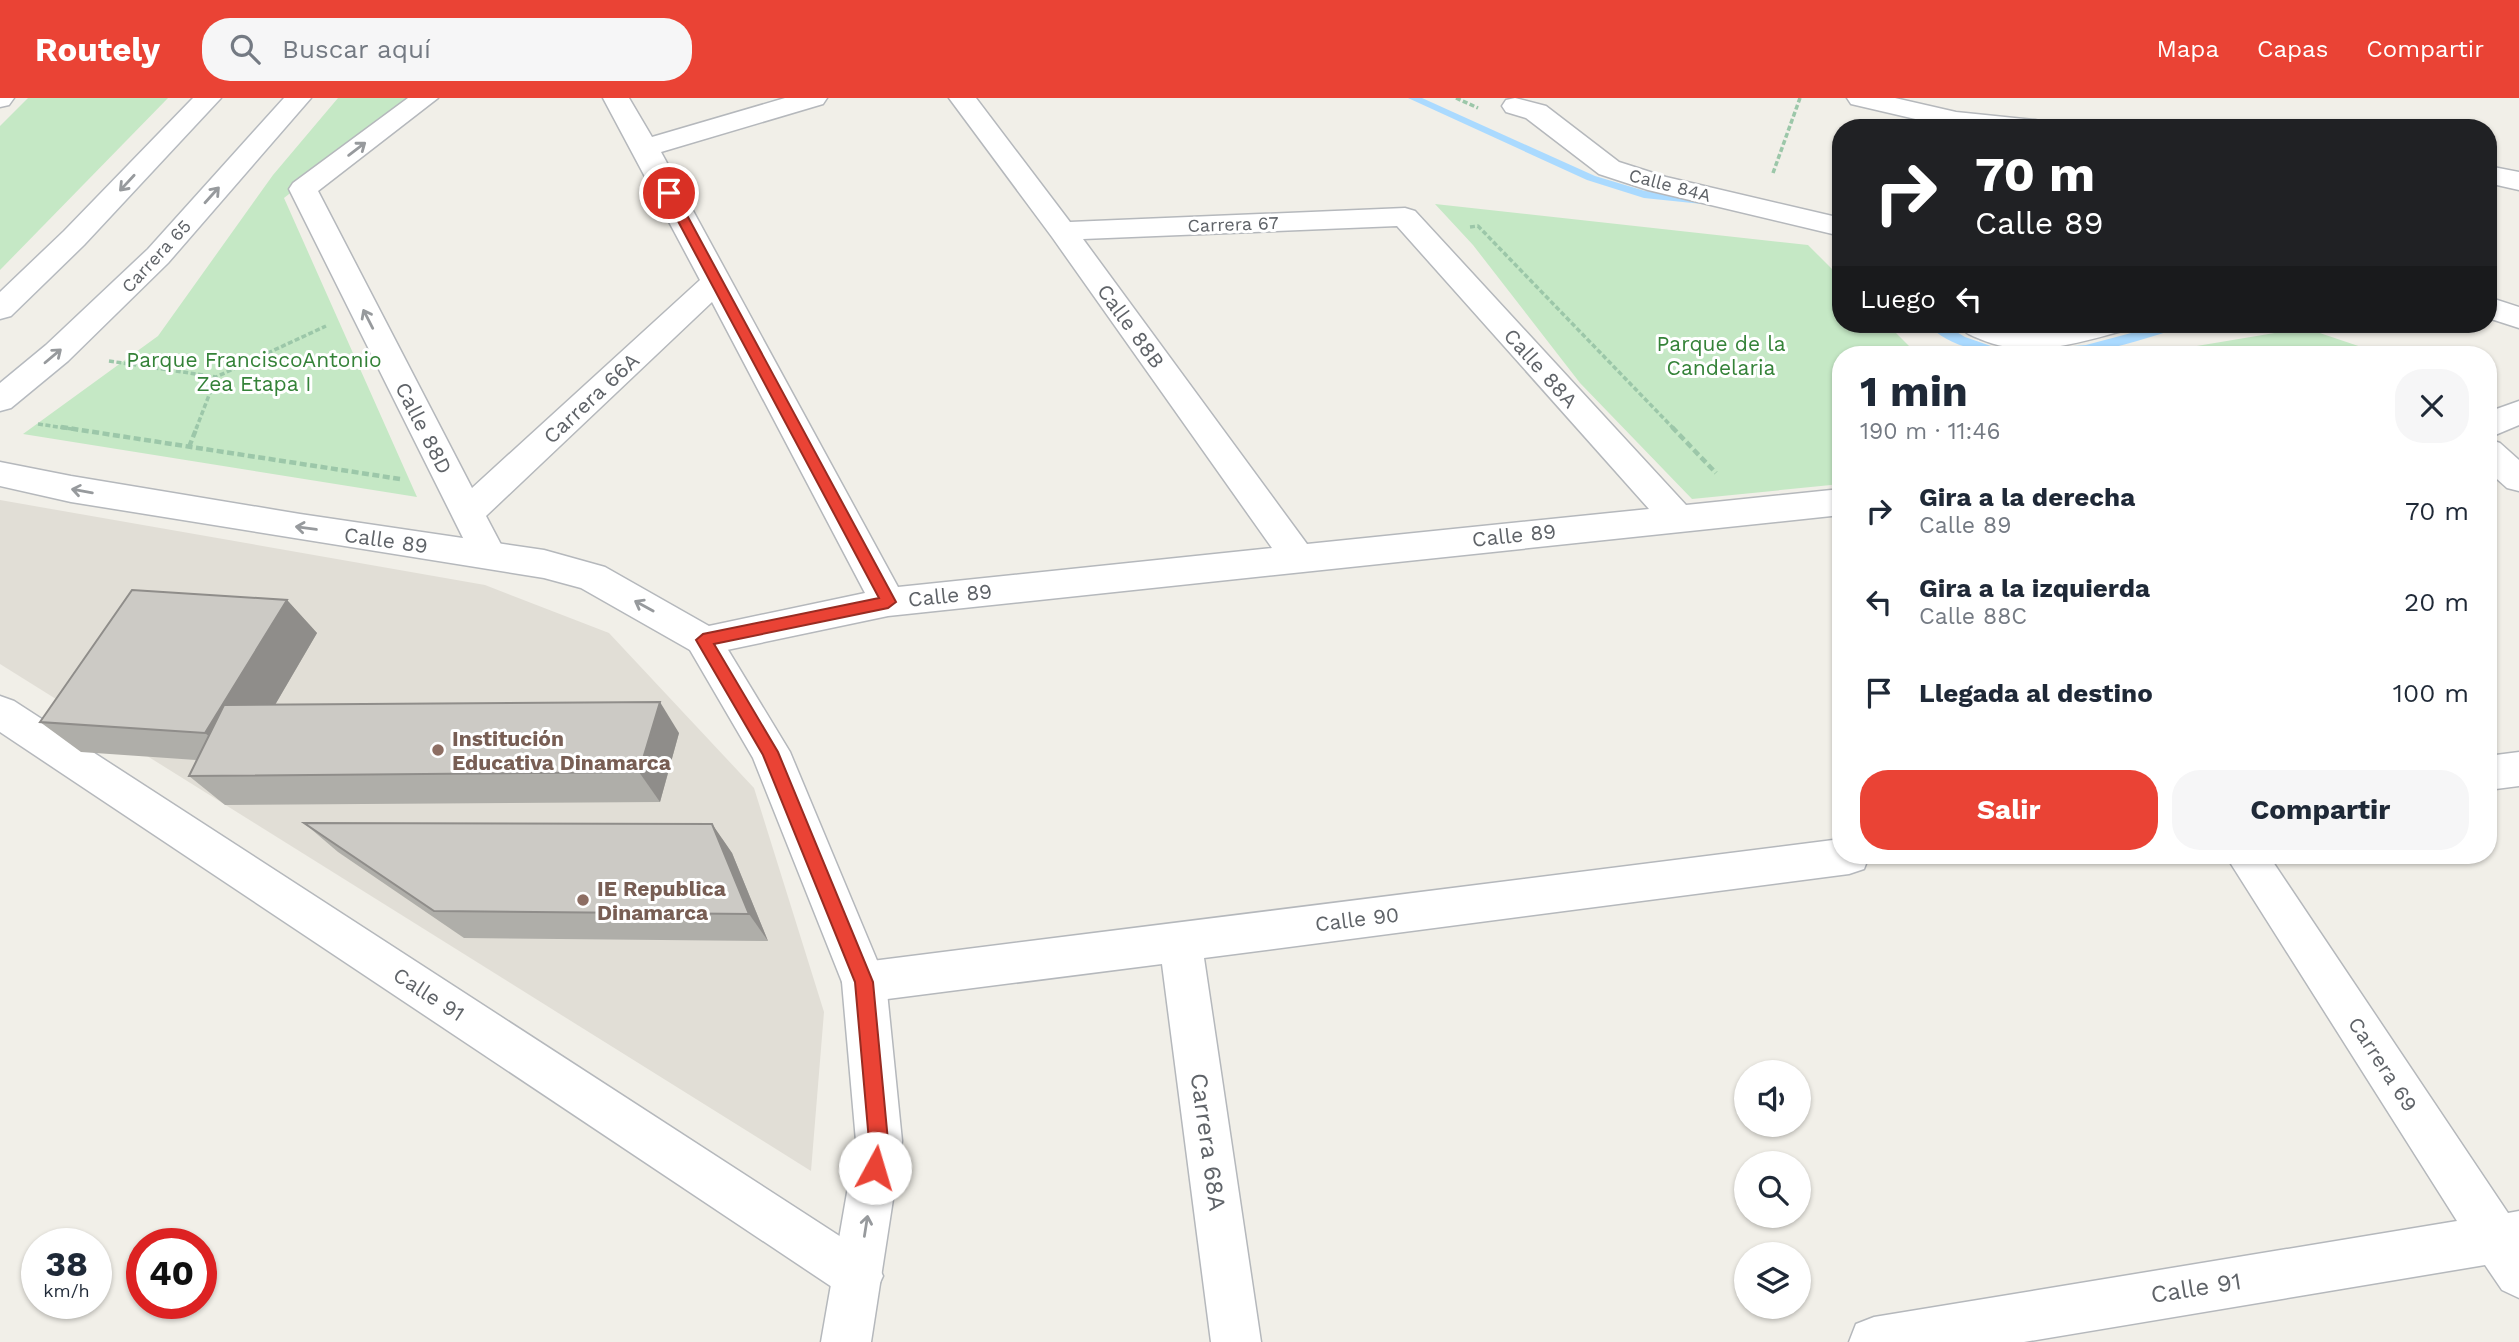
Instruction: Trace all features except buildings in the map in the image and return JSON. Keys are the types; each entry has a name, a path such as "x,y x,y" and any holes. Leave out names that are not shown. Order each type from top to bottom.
{"street":[{"path":"0,309 74,238 208,98"},
{"name":"Carrera 65","path":"0,400 57,353 159,256 298,98"},
{"name":"Calle 88D","path":"425,98 303,190 488,554"},
{"path":"616,98 888,602"},
{"path":"645,148 814,98"},
{"name":"Calle 88B","path":"962,98 1062,231 1297,557"},
{"path":"1860,98 1952,119"},
{"name":"Calle 84A","path":"1515,106 1536,112 1609,168 1658,184 1832,225"},
{"path":"2497,176 2519,181"},
{"name":"Carrera 67","path":"1062,231 1413,227"},
{"name":"Calle 88A","path":"1413,227 1678,519"},
{"name":"Carrera 66A","path":"460,500 716,282"},
{"path":"2497,310 2519,318"},
{"path":"1995,333 2006,338 2049,339 2074,333"},
{"path":"2497,422 2519,412"},
{"path":"2497,459 2519,479"},
{"name":"Calle 89","path":"0,474 71,489 287,525 544,564 592,577 703,640 888,602 1832,503"},
{"path":"703,640 770,752 864,982 879,1141 846,1342"},
{"name":"Calle 91","path":"0,712 858,1276"},
{"path":"2497,772 2519,769"},
{"name":"Calle 90","path":"864,982 1832,858"},
{"name":"Carrera 69","path":"2251,864 2512,1249"},
{"name":"Carrera 68A","path":"1180,942 1236,1342"},
{"name":"Calle 91","path":"1874,1342 2512,1249"}],"path":[{"path":"1762,207 1800,98"},
{"path":"1413,227 1478,226 1719,477"},
{"path":"108,361 216,377 330,324"},
{"path":"189,447 216,377"},
{"path":"33,423 189,447 460,500"}],"shaded area":[{"name":"IE Republica Dinamarca","path":"0,500 485,585 609,633 754,788 824,1012 811,1171 0,664"}],"green space":[{"path":"28,98 168,98 0,270 0,126"},
{"name":"Parque FranciscoAntonio Zea Etapa I","path":"338,98 409,98 284,198 417,497 23,434 158,336 273,175"},
{"name":"Parque de la Candelaria","path":"1435,204 1808,245 1832,269 1832,333 1896,333 1909,346 1832,346 1832,485 1692,499 1580,383 1473,245"},
{"path":"2275,333 2320,333 2358,346 2197,346"}],"waterway":[{"path":"1413,98 1591,178 1644,194 1702,200"},
{"path":"1949,333 1978,346"},
{"path":"2100,346 2149,333"}],"place":[{"name":"Institución Educativa Dinamarca","path":"438,750"},
{"name":"IE Republica Dinamarca","path":"583,900"}],"route":[{"path":"669,193 888,602 703,640 770,752 864,982 879,1141 875,1168"}]}
